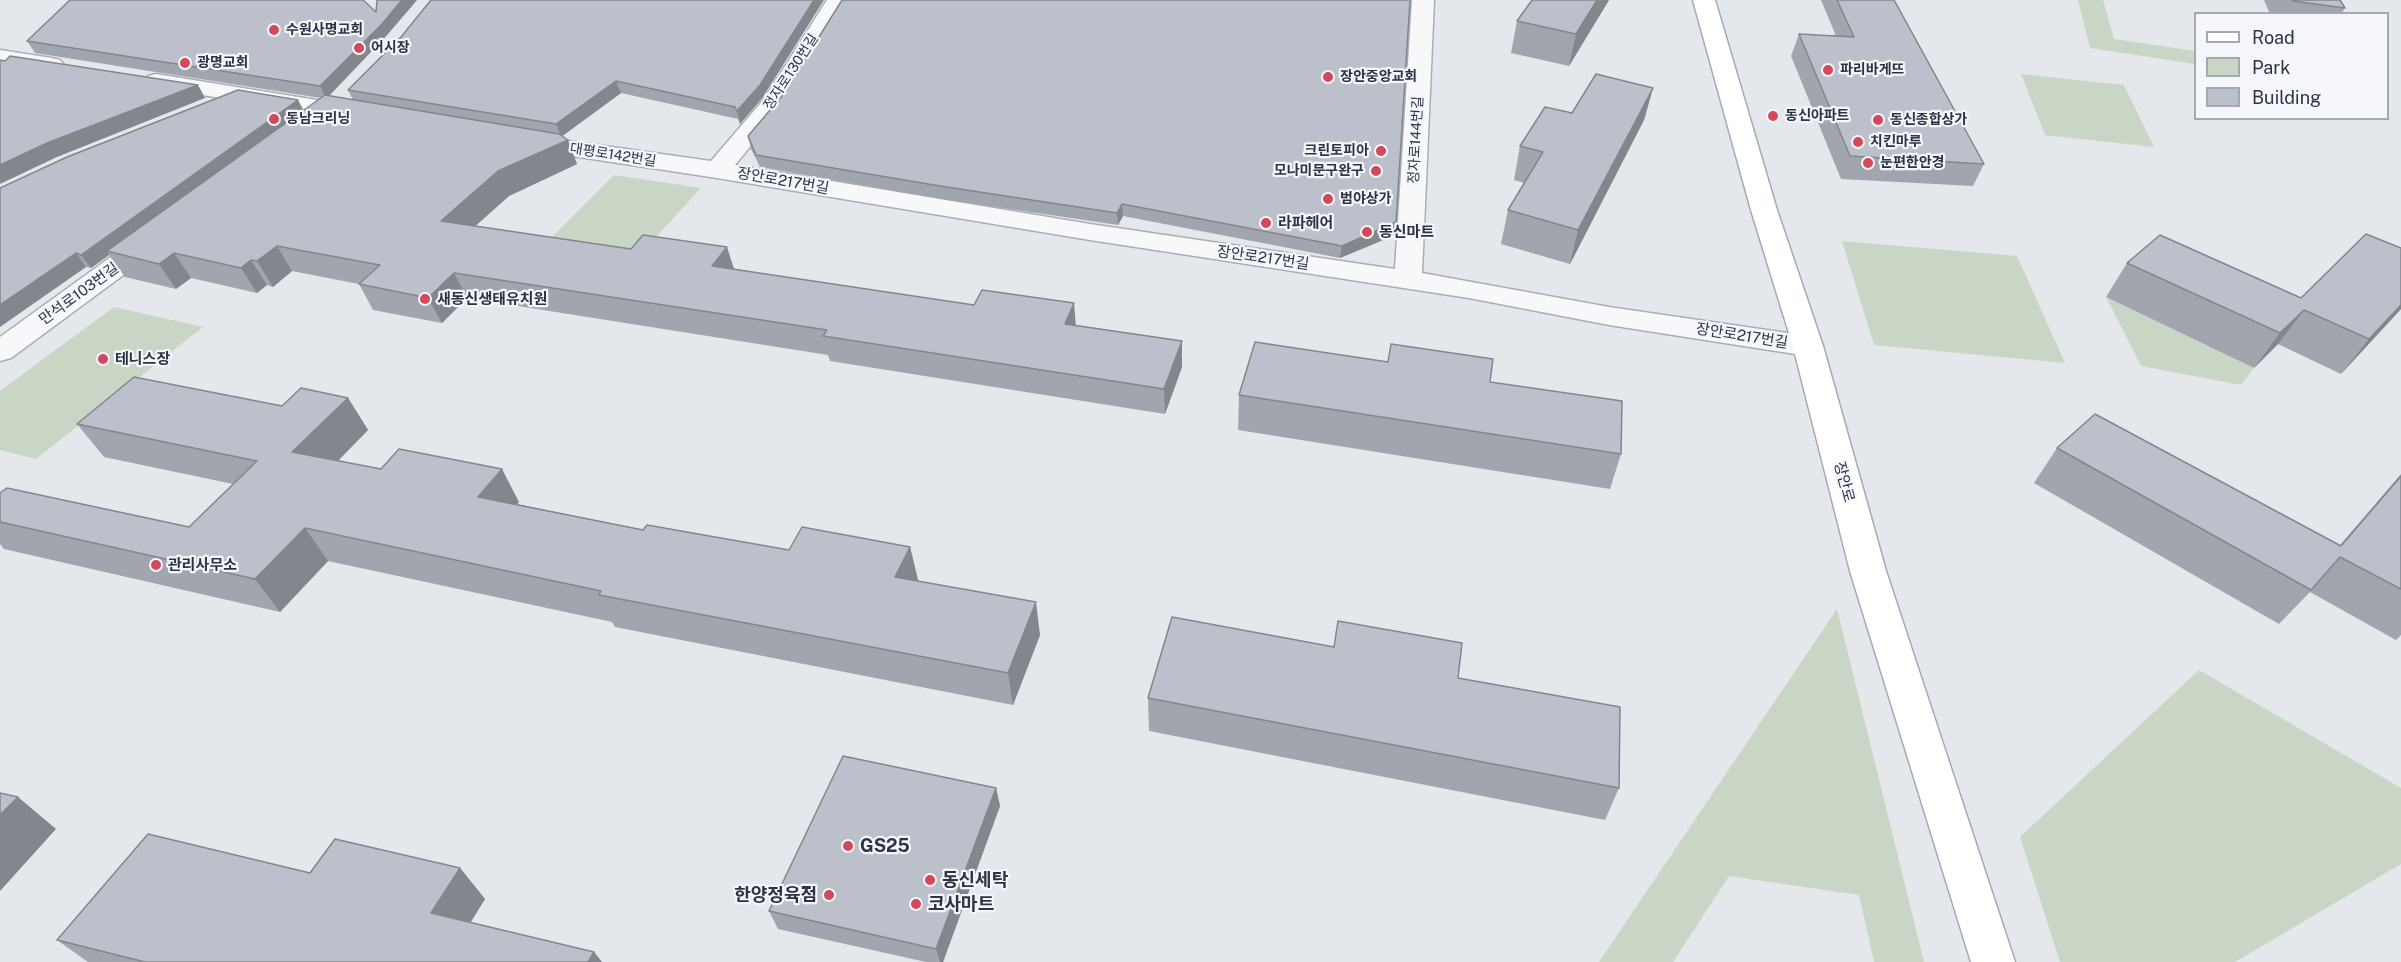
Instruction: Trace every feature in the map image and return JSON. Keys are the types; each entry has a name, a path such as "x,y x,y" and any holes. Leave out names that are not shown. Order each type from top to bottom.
{"main road":[{"name":"장안로","path":"1704,0 1764,210 1808,346 1868,571 1994,962"}],"street":[{"name":"정자로130번길","path":"717,170 775,102 838,0"},
{"name":"정자로144번길","path":"1408,279 1423,0"},
{"path":"0,57 70,68"},
{"path":"128,77 244,94 340,101 379,117"},
{"path":"200,111 244,94"},
{"path":"304,130 340,101"},
{"name":"대평로142번길","path":"509,139 717,170"},
{"name":"장안로217번길","path":"717,170 942,209 1408,279 1609,316 1808,346"},
{"name":"만석로103번길","path":"0,351 177,222"}],"green space":[{"path":"2078,0 2103,0 2114,39 2194,51 2194,64 2090,48"},
{"path":"2021,74 2124,85 2154,147 2045,135"},
{"path":"614,175 701,188 634,261 543,246"},
{"path":"1842,241 2017,256 2065,363 1874,345"},
{"path":"2106,297 2254,368 2241,385 2141,366"},
{"name":"테니스장","path":"114,307 203,327 36,459 0,450 0,391"},
{"path":"1837,609 1924,962 1874,962 1859,895 1729,876 1673,962 1599,962"},
{"path":"2199,670 2401,788 2401,864 2235,962 2060,962 2020,837"}],"building":[{"path":"70,0 363,0 376,12 377,0 402,0 382,24 320,86 27,41"},
{"path":"431,0 814,0 760,85 737,111 735,107 616,81 556,124 348,90 401,37"},
{"path":"842,0 1410,0 1396,222 1342,246 1122,204 1117,213 756,155 748,136 782,96"},
{"path":"1532,0 1597,0 1576,34 1517,21"},
{"path":"1837,0 1894,0 1984,164 1850,156 1799,34 1854,37"},
{"path":"2340,0 2345,8 2293,1"},
{"path":"10,56 198,85 47,143 0,165 0,60 5,61"},
{"path":"1596,74 1653,88 1578,230 1508,210 1543,152 1520,146 1545,107 1572,113"},
{"path":"238,90 298,100 81,255 76,253 0,305 0,188 67,157"},
{"path":"325,95 559,134 568,140 498,171 441,221 631,249 643,235 727,247 712,266 974,305 982,290 1074,303 1065,324 1182,341 1164,389 823,336 827,330 454,273 428,298 359,284 380,265 277,246 257,261 251,260 241,268 174,253 159,264 107,251"},
{"path":"2366,234 2401,248 2401,305 2369,339 2304,310 2280,333 2127,263 2160,235 2301,298"},
{"path":"1255,342 1388,362 1391,344 1493,359 1490,382 1622,401 1621,454 1239,395"},
{"path":"134,377 282,406 301,388 348,398 292,452 381,469 399,449 502,469 478,497 643,530 647,525 789,550 802,527 910,547 895,577 1036,602 1008,673 599,595 601,591 305,528 255,579 0,522 0,493 7,488 189,527 257,461 77,424"},
{"path":"2095,414 2341,546 2401,476 2401,589 2340,557 2311,590 2057,448"},
{"path":"1172,617 1334,647 1338,621 1462,643 1458,678 1620,707 1619,788 1148,698"},
{"path":"843,756 996,788 936,949 769,911"},
{"path":"0,793 18,797 0,815"},
{"path":"148,834 310,873 335,839 460,868 431,913 594,952 588,962 145,962 57,940"}],"place":[{"name":"수원사명교회","path":"274,30"},
{"name":"어시장","path":"359,48"},
{"name":"광명교회","path":"185,63"},
{"name":"파리바게뜨","path":"1828,70"},
{"name":"장안중앙교회","path":"1328,77"},
{"name":"동신아파트","path":"1773,116"},
{"name":"동남크리닝","path":"274,119"},
{"name":"동신종합상가","path":"1878,120"},
{"name":"치킨마루","path":"1858,142"},
{"name":"크린토피아","path":"1381,151"},
{"name":"눈편한안경","path":"1868,163"},
{"name":"모나미문구완구","path":"1376,171"},
{"name":"범야상가","path":"1328,199"},
{"name":"라파헤어","path":"1266,223"},
{"name":"동신마트","path":"1367,232"},
{"name":"새동신생태유치원","path":"425,299"},
{"name":"테니스장","path":"103,359"},
{"name":"관리사무소","path":"156,565"},
{"name":"GS25","path":"848,846"},
{"name":"동신세탁","path":"930,880"},
{"name":"한양정육점","path":"829,895"},
{"name":"코사마트","path":"916,904"}]}
